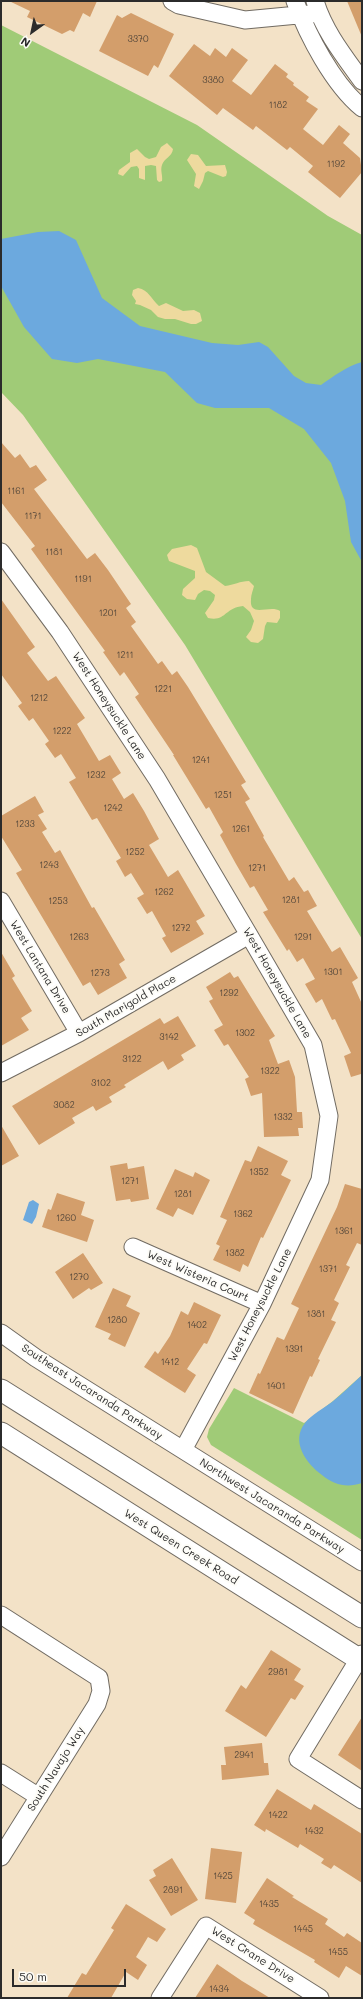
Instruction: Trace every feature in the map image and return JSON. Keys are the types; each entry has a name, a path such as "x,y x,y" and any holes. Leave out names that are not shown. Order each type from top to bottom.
{"main road":[{"path":"1,1390 362,1617"},
{"name":"West Queen Creek Road","path":"1,1433 361,1658"}],"street":[{"path":"172,1 180,5 245,20 298,8 317,7 341,53 362,82 350,95"},
{"path":"298,8 325,65 362,108"},
{"name":"West Honeysuckle Lane","path":"1,552 60,632 157,779 249,935 313,1046 329,1116 320,1180 262,1304 183,1450"},
{"name":"West Lantana Drive","path":"1,901 79,1033"},
{"name":"South Marigold Place","path":"1,1073 79,1033 249,935"},
{"name":"West Wisteria Court","path":"133,1247 262,1304"},
{"name":"Southeast Jacaranda Parkway","path":"1,1333 36,1358 183,1450"},
{"name":"Northwest Jacaranda Parkway","path":"183,1450 362,1562"},
{"name":"South Navajo Way","path":"1,1615 99,1678 101,1691 97,1704 1,1857"},
{"path":"361,1658 298,1759 362,1800"},
{"path":"1,1773 39,1797"},
{"name":"West Crane Drive","path":"160,1998 206,1926 320,1998"}],"green space":[{"path":"1,25 197,125 328,216 362,235 362,939 185,645 23,415 1,392"},
{"path":"362,1375 362,1540 211,1445 207,1437 209,1429 234,1388 304,1423 333,1401"}],"sand":[{"path":"167,143 173,149 162,165 162,181 159,182 157,180 156,166 151,165 145,166 145,180 139,178 139,169 137,166 131,167 123,176 118,174 119,170 130,162 130,153 137,149 149,159 156,157 161,147"},
{"path":"191,154 198,155 206,166 225,165 227,172 226,176 223,177 208,171 205,173 199,189 194,186 196,174 187,160"},
{"path":"138,288 145,291 159,306 166,303 183,311 194,310 200,313 202,321 196,324 191,324 175,319 158,317 151,310 135,304 136,301 132,295 133,290"},
{"path":"191,545 197,548 206,572 225,586 249,581 254,586 251,599 251,605 253,608 257,610 276,609 280,611 280,618 277,623 267,622 263,639 258,643 251,642 246,637 251,630 254,621 250,612 243,606 232,609 218,618 208,618 205,613 214,600 215,595 210,591 204,590 198,594 195,600 187,599 182,595 183,589 195,578 195,571 169,561 167,555 172,549"}],"water":[{"path":"59,231 76,240 102,298 140,326 212,343 238,345 259,342 268,347 294,376 306,383 321,385 346,369 362,362 362,562 351,542 345,501 331,463 304,429 269,408 215,408 197,403 165,372 98,359 77,363 52,359 24,327 1,286 1,239 38,232"},
{"path":"33,1200 39,1204 36,1217 32,1224 23,1220 29,1202"},
{"path":"362,1375 362,1483 356,1485 341,1485 331,1481 311,1465 302,1452 299,1438 305,1423 314,1414 336,1399"}],"building":[{"path":"9,1 97,1 90,17 83,13 74,32 70,30 62,34 27,17 30,11"},
{"path":"347,1 362,1 362,37"},
{"path":"131,13 174,34 158,68 154,65 148,76 99,51 117,15 122,18"},
{"path":"194,44 210,56 215,48 226,57 232,48 248,60 232,81 251,95 275,64 288,74 286,77 294,83 293,85 309,97 306,101 318,109 303,129 323,145 339,125 350,134 343,143 360,158 362,172 340,198 308,172 313,166 290,147 287,150 256,126 253,130 223,108 217,115 169,76"},
{"path":"1,442 15,458 20,454 30,468 36,465 47,480 34,489 87,559 95,553 108,570 131,604 126,608 136,622 131,626 158,664 162,661 172,675 177,671 188,687 246,782 241,785 250,799 245,802 264,836 263,837 289,881 294,877 304,892 308,890 317,906 307,911 332,952 340,947 358,978 352,982 362,1004 362,1077 361,1074 351,1077 344,1056 351,1053 335,1019 332,1020 322,999 316,1003 305,984 315,979 303,958 297,962 289,949 287,951 263,912 268,910 254,886 250,888 220,835 223,832 209,807 206,809 174,755 135,697 139,694 124,672 120,676 103,652 105,651 31,549 35,546 1,502"},
{"path":"1,599 35,647 27,653 48,681 56,676 85,718 77,724 99,761 110,755 121,773 112,779 124,799 133,793 144,811 159,839 149,845 168,877 178,870 205,916 196,921 204,934 171,953 162,938 166,936 152,911 147,914 137,898 144,894 131,873 125,877 116,861 121,858 97,818 92,820 69,782 76,778 61,754 55,758 45,744 49,741 33,718 29,721 18,706 22,703 1,674"},
{"path":"35,796 44,812 38,815 47,829 42,832 55,853 60,850 92,908 94,907 125,960 119,964 127,978 98,995 90,982 83,986 16,873 22,870 1,836 1,816"},
{"path":"1,952 15,976 12,978 32,1011 21,1018 29,1030 1,1046"},
{"path":"230,972 234,978 238,976 275,1036 269,1040 278,1064 289,1060 295,1077 297,1112 302,1112 303,1128 298,1128 299,1136 264,1137 262,1093 251,1096 245,1079 249,1077 228,1044 224,1046 214,1030 223,1025 209,1001 213,999 206,987"},
{"path":"178,1016 196,1046 181,1055 184,1060 168,1070 163,1061 124,1085 126,1087 109,1097 112,1102 96,1111 93,1106 72,1118 75,1123 39,1145 12,1106 160,1018 164,1024"},
{"path":"1,1125 19,1156 1,1166"},
{"path":"258,1146 288,1161 281,1175 291,1180 263,1238 261,1237 248,1267 243,1264 240,1272 213,1260 220,1246 216,1244 227,1220 220,1217 245,1160 251,1162"},
{"path":"127,1163 128,1169 144,1166 149,1199 131,1202 130,1199 116,1201 110,1166"},
{"path":"175,1169 193,1177 195,1172 210,1180 193,1215 178,1208 173,1217 156,1209"},
{"path":"345,1184 362,1189 362,1245 357,1243 346,1265 350,1267 334,1300 339,1303 331,1320 336,1322 318,1359 320,1360 312,1377 310,1376 293,1414 249,1393 258,1373 260,1374 277,1337 284,1340 299,1308 291,1304 337,1207"},
{"path":"57,1193 85,1202 81,1215 94,1220 87,1242 42,1227 48,1209 51,1210"},
{"path":"83,1253 103,1283 91,1290 89,1288 73,1299 55,1272"},
{"path":"113,1288 131,1296 126,1306 140,1313 125,1347 108,1339 111,1334 95,1327"},
{"path":"194,1302 221,1315 207,1344 204,1343 187,1369 196,1375 185,1393 144,1367 155,1351 158,1354 170,1336 181,1311 188,1315"},
{"path":"271,1650 301,1669 294,1680 304,1686 295,1700 291,1698 266,1737 225,1711 241,1685 246,1689"},
{"path":"362,1717 362,1771 338,1755"},
{"path":"262,1743 264,1763 268,1763 269,1775 222,1780 221,1765 226,1765 224,1747"},
{"path":"277,1789 311,1810 314,1804 362,1834 362,1883 334,1865 331,1869 321,1863 324,1859 300,1844 298,1848 266,1829 265,1832 254,1825"},
{"path":"211,1848 242,1852 236,1903 205,1899"},
{"path":"172,1858 198,1900 171,1916 149,1880 156,1876 153,1870"},
{"path":"267,1878 294,1896 292,1897 328,1919 325,1924 344,1937 347,1933 362,1943 362,1976 346,1966 339,1978 314,1962 315,1960 253,1924 255,1920 244,1913"},
{"path":"126,1904 166,1929 157,1942 148,1937 136,1957 147,1965 138,1980 126,1972 111,1998 67,1998 82,1973 86,1975 114,1930 111,1928"},
{"path":"217,1964 242,1981 270,1998 195,1998"}]}
